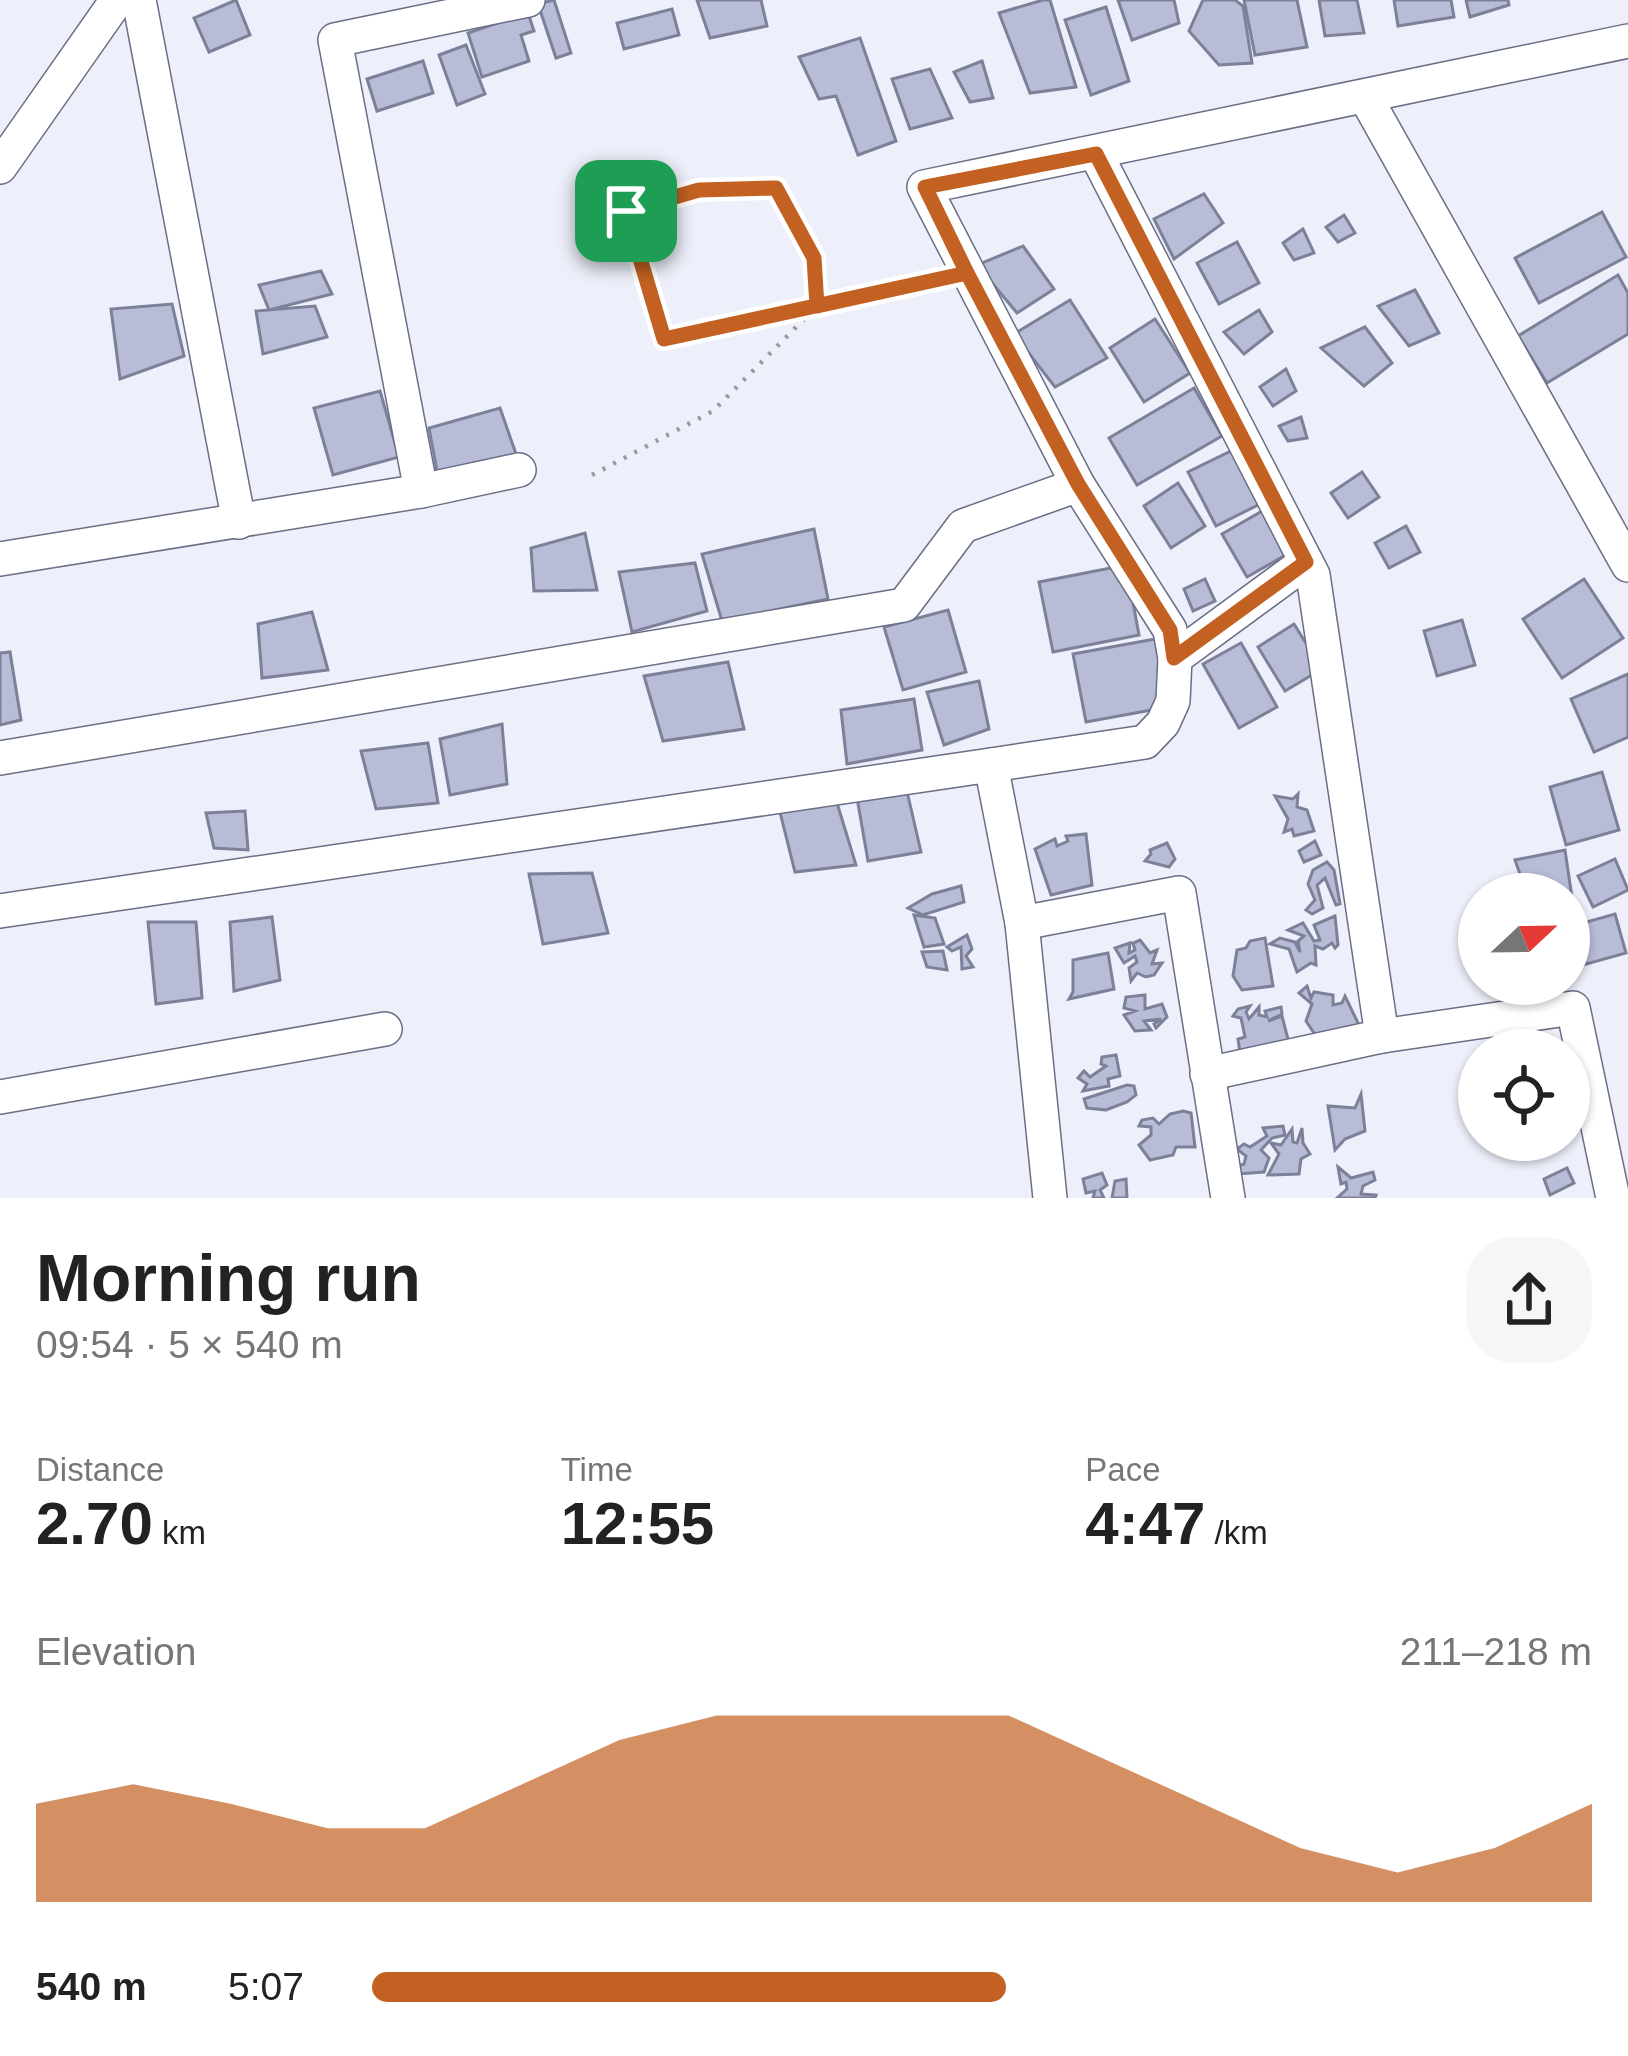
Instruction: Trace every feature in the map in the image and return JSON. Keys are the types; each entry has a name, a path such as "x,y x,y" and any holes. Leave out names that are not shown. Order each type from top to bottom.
{"street":[{"path":"0,167 117,0"},
{"path":"139,0 239,522"},
{"path":"421,491 335,40 528,0"},
{"path":"0,910 1145,742 1163,723 1173,701 1170,630 1078,484 925,187 1628,41"},
{"path":"1366,98 1628,565"},
{"path":"1096,154 1313,575 1382,1036"},
{"path":"0,559 421,491 519,470"},
{"path":"0,758 904,605 963,526 1078,484"},
{"path":"1174,658 1306,562"},
{"path":"991,765 1022,923 1050,1198"},
{"path":"1022,923 1179,892 1228,1198"},
{"path":"1207,1074 1382,1036 1574,1008 1613,1198"},
{"path":"0,1097 385,1029"}],"path":[{"path":"592,475 713,411 817,306 814,258 776,188 699,190 626,211 664,339 817,306 967,273"}],"building":[{"path":"236,0 250,35 209,52 194,18"},
{"path":"554,0 571,53 556,58 538,4"},
{"path":"697,0 761,0 767,26 710,38"},
{"path":"1050,0 1076,87 1030,93 999,13"},
{"path":"1118,0 1174,0 1179,23 1132,40"},
{"path":"1203,0 1235,0 1243,6 1252,63 1219,65 1189,31"},
{"path":"1244,0 1297,0 1307,47 1255,55"},
{"path":"1319,0 1357,0 1364,33 1325,36"},
{"path":"1394,0 1451,0 1454,17 1398,26"},
{"path":"1466,0 1508,0 1509,5 1470,17"},
{"path":"1106,7 1129,81 1091,95 1065,20"},
{"path":"672,9 679,35 624,49 617,23"},
{"path":"528,13 534,31 521,35 529,61 482,77 468,33"},
{"path":"860,38 896,141 858,155 836,96 819,99 799,57"},
{"path":"466,45 485,94 457,105 439,55"},
{"path":"423,61 433,93 377,111 367,79"},
{"path":"982,61 993,98 970,102 954,72"},
{"path":"930,69 952,118 910,129 892,79"},
{"path":"1204,194 1223,223 1174,259 1154,219"},
{"path":"1602,212 1626,257 1539,303 1515,258"},
{"path":"1344,215 1355,233 1338,242 1326,227"},
{"path":"1303,229 1314,253 1294,260 1283,243"},
{"path":"1237,242 1259,283 1219,304 1197,263"},
{"path":"1023,246 1054,289 1017,313 977,265"},
{"path":"321,271 332,294 269,310 259,285"},
{"path":"1618,275 1628,293 1628,334 1547,383 1518,336"},
{"path":"1415,290 1439,333 1409,346 1378,306"},
{"path":"1070,300 1107,358 1055,387 1014,334"},
{"path":"172,304 184,356 120,379 111,309"},
{"path":"315,306 327,337 263,354 256,311"},
{"path":"1259,310 1272,332 1244,354 1224,332"},
{"path":"1155,319 1190,373 1144,402 1110,348"},
{"path":"1365,327 1392,363 1364,386 1321,348"},
{"path":"1286,369 1296,391 1273,406 1260,387"},
{"path":"1194,388 1222,436 1137,485 1109,438"},
{"path":"380,391 399,457 333,475 314,408"},
{"path":"500,408 516,454 437,471 429,428"},
{"path":"1301,417 1307,438 1288,441 1279,426"},
{"path":"1235,449 1262,503 1216,526 1188,472"},
{"path":"1362,472 1379,497 1348,518 1331,493"},
{"path":"1178,483 1205,526 1171,548 1144,506"},
{"path":"1264,510 1289,553 1247,577 1222,534"},
{"path":"1406,526 1420,552 1389,568 1375,543"},
{"path":"814,529 828,599 722,621 702,554"},
{"path":"585,533 597,590 534,591 531,548"},
{"path":"695,563 707,611 632,632 619,572"},
{"path":"1126,565 1139,635 1053,652 1039,582"},
{"path":"1205,579 1215,601 1193,611 1184,589"},
{"path":"1584,579 1623,638 1562,678 1523,619"},
{"path":"948,610 966,672 903,690 884,627"},
{"path":"312,612 328,670 262,678 258,624"},
{"path":"1462,620 1475,665 1437,676 1424,631"},
{"path":"1294,624 1322,669 1285,691 1258,647"},
{"path":"1155,639 1168,707 1086,722 1073,654"},
{"path":"1241,643 1277,707 1239,728 1203,664"},
{"path":"10,652 21,720 0,725 0,653"},
{"path":"728,662 744,729 663,741 644,676"},
{"path":"1628,674 1628,737 1594,752 1571,699"},
{"path":"979,681 989,729 944,745 927,692"},
{"path":"914,699 922,750 847,764 841,710"},
{"path":"502,724 507,784 450,795 440,739"},
{"path":"428,743 438,803 376,809 361,751"},
{"path":"1602,772 1619,830 1566,845 1550,787"},
{"path":"906,787 921,852 868,861 856,792"},
{"path":"1298,794 1297,807 1307,810 1314,831 1294,836 1292,829 1284,832 1288,819 1275,796 1293,799"},
{"path":"837,803 856,865 795,872 779,808"},
{"path":"245,811 248,850 214,848 206,813"},
{"path":"1086,834 1092,885 1051,895 1035,849 1055,839 1057,846 1068,841 1066,836"},
{"path":"1315,841 1321,855 1304,862 1299,851"},
{"path":"1167,843 1175,859 1169,867 1145,861 1150,850"},
{"path":"1565,850 1568,873 1520,873 1515,860"},
{"path":"1615,859 1628,890 1593,907 1590,873 1585,873"},
{"path":"1327,862 1334,870 1340,904 1336,905 1325,878 1317,885 1323,908 1312,914 1306,910 1315,900 1308,884 1313,870"},
{"path":"592,873 608,933 543,944 529,874"},
{"path":"961,886 964,902 923,915 908,908 932,894"},
{"path":"1615,914 1626,953 1590,963 1590,921"},
{"path":"914,915 935,918 944,944 924,947"},
{"path":"1335,916 1338,945 1315,946 1316,965 1311,963 1297,972 1289,949 1270,944 1280,938 1295,942 1300,952 1298,941 1304,936 1288,930 1303,923 1314,941 1320,940 1314,925"},
{"path":"272,917 280,980 234,991 230,922"},
{"path":"148,922 196,922 202,998 156,1004"},
{"path":"967,935 972,949 966,956 973,967 962,969 961,947 952,951 947,947"},
{"path":"1265,938 1273,986 1242,990 1233,976 1237,950"},
{"path":"1140,940 1150,953 1157,950 1152,964 1162,963 1154,975 1137,973 1131,981 1129,968 1137,962 1135,956 1124,963 1115,948 1130,943 1129,953"},
{"path":"943,951 947,970 927,967 922,952"},
{"path":"1108,953 1114,989 1069,999 1073,960"},
{"path":"1307,986 1311,998 1314,992 1333,995 1333,1005 1342,1003 1345,996 1359,1025 1316,1036 1306,1021 1312,1004 1299,993"},
{"path":"1145,995 1145,1009 1162,1004 1167,1017 1156,1028 1154,1024 1161,1019 1144,1021 1151,1030 1135,1031 1124,1015 1135,1011 1124,1008 1126,997"},
{"path":"1250,1006 1249,1019 1259,1007 1259,1015 1267,1017 1265,1011 1281,1007 1282,1014 1268,1021 1282,1016 1289,1043 1240,1053 1238,1039 1245,1037 1241,1018 1233,1016"},
{"path":"1116,1055 1120,1076 1108,1079 1109,1086 1083,1091 1087,1084 1078,1078 1084,1071 1090,1077 1106,1066 1101,1064 1102,1057"},
{"path":"1134,1086 1136,1095 1127,1102 1106,1110 1087,1108 1084,1099"},
{"path":"1361,1094 1365,1131 1345,1139 1335,1150 1328,1106 1355,1108"},
{"path":"1183,1111 1191,1113 1195,1147 1176,1147 1173,1155 1150,1160 1139,1145 1151,1135 1151,1127 1139,1126 1142,1120 1153,1118 1159,1124"},
{"path":"1283,1126 1285,1135 1272,1138 1261,1150 1269,1158 1264,1172 1238,1174 1246,1156 1237,1149 1267,1136 1263,1128"},
{"path":"1302,1128 1310,1154 1301,1159 1299,1174 1268,1175 1279,1154 1271,1143 1281,1145 1292,1129 1297,1143"},
{"path":"1338,1167 1351,1178 1373,1172 1375,1180 1363,1186 1361,1194 1375,1198 1337,1198 1347,1189 1346,1182 1341,1184"},
{"path":"1567,1168 1574,1183 1550,1195 1544,1179"},
{"path":"1102,1173 1107,1185 1100,1190 1104,1198 1093,1198 1095,1191 1086,1193 1083,1179"},
{"path":"1126,1179 1127,1198 1112,1198 1115,1181"}],"route":[{"path":"626,211 664,339 817,306 967,273 925,187 1096,154 1306,562 1174,658 1170,630 1078,484 967,273 817,306 814,258 776,188 699,190 626,211"}]}
